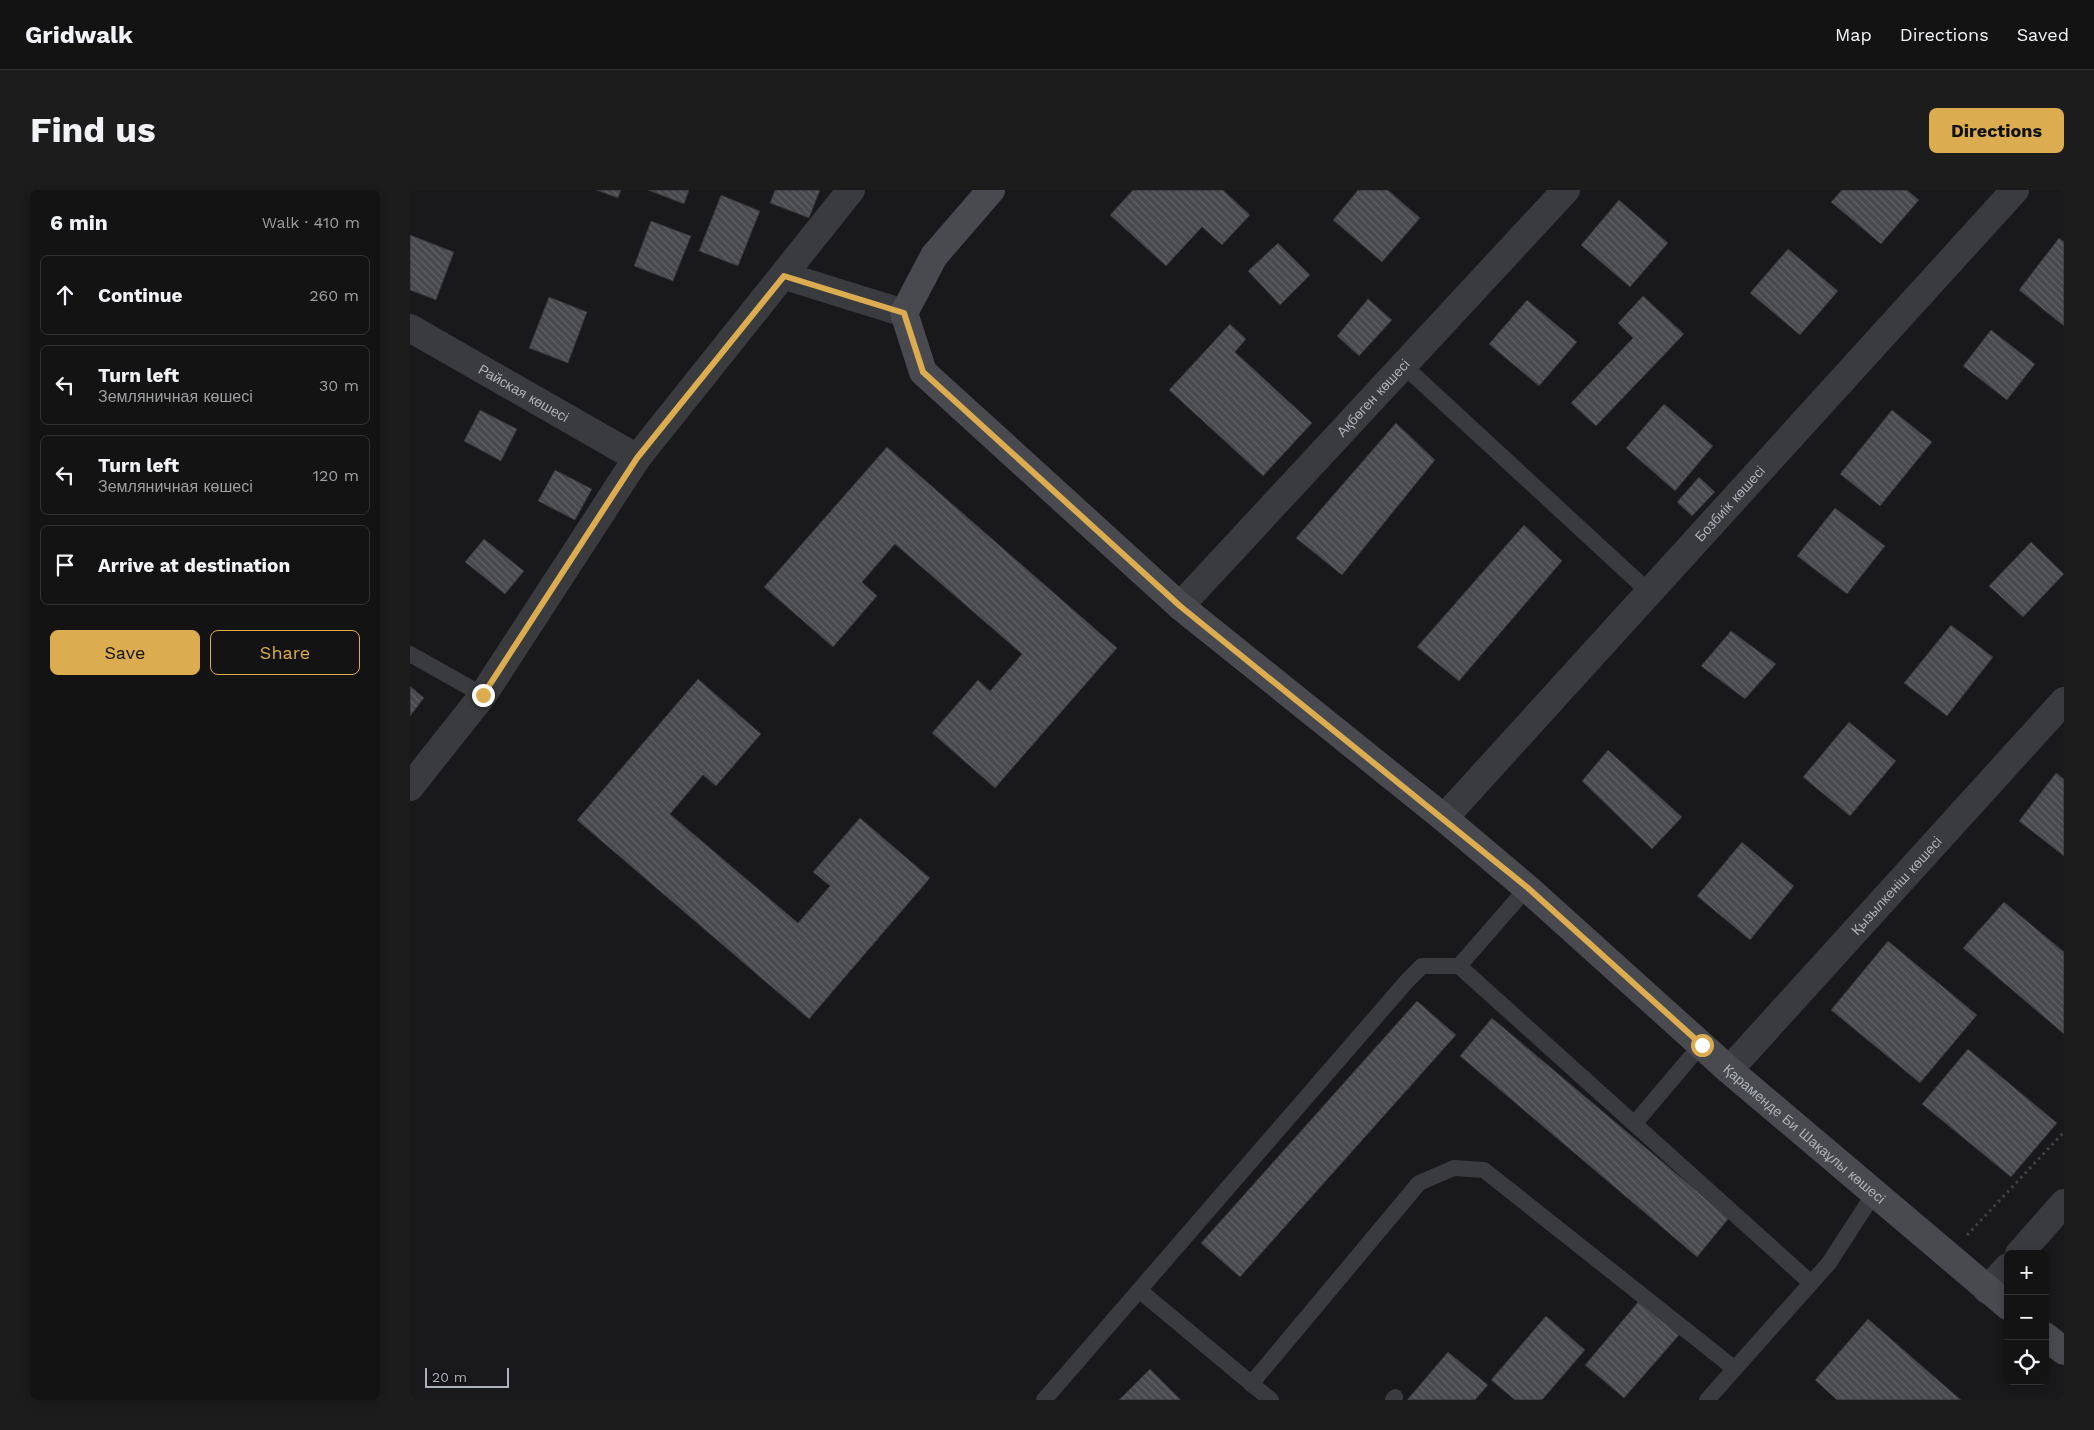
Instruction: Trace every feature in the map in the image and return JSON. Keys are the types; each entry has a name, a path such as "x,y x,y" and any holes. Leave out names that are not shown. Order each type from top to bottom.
{"street":[{"path":"410,787 483,695 637,458 851,190"},
{"path":"784,276 904,313 934,256 991,190"},
{"name":"Ақбөген көшесі","path":"1180,606 1566,190"},
{"name":"Бозбиік көшесі","path":"1444,818 2016,190"},
{"name":"Қараменде Би Шақаұлы көшесі","path":"904,313 923,372 1180,606 1444,818 1528,888 1729,1070 1875,1192 1997,1298"},
{"name":"Райская көшесі","path":"410,328 637,458"},
{"name":"Қызылкеніш көшесі","path":"1729,1070 2064,702"},
{"path":"2023,1250 2064,1203"},
{"path":"1997,1298 2004,1278"},
{"path":"2049,1339 2064,1351"}],"lane":[{"path":"1404,366 1649,592"},
{"path":"410,654 483,695"},
{"path":"1459,966 1528,888"},
{"path":"1044,1400 1422,966 1459,966 1811,1282"},
{"path":"1634,1123 1702,1045"},
{"path":"1251,1384 1419,1183 1454,1168 1484,1170 1735,1369"},
{"path":"1707,1400 1829,1262 1875,1192"},
{"path":"1139,1290 1271,1400"}],"path":[{"path":"1947,1255 2064,1132"}],"building":[{"path":"596,190 621,190 618,198"},
{"path":"648,190 689,190 684,204"},
{"path":"775,190 820,190 809,218 770,203"},
{"path":"1133,190 1223,190 1250,215 1222,245 1202,227 1166,266 1110,215"},
{"path":"1358,190 1388,190 1420,218 1382,262 1333,220"},
{"path":"1842,190 1907,190 1919,200 1881,244 1831,202"},
{"path":"721,195 760,211 738,266 699,251"},
{"path":"1619,200 1668,243 1630,287 1581,245"},
{"path":"651,221 691,236 673,281 634,266"},
{"path":"410,235 454,252 436,300 410,290"},
{"path":"2059,238 2064,242 2064,326 2019,290"},
{"path":"1278,243 1310,275 1280,305 1248,271"},
{"path":"1788,249 1838,291 1800,335 1750,293"},
{"path":"1643,296 1684,334 1596,426 1571,403 1633,338 1618,323"},
{"path":"549,297 587,312 568,363 529,348"},
{"path":"1368,299 1392,320 1359,356 1337,336"},
{"path":"1527,300 1577,342 1539,386 1489,344"},
{"path":"1230,324 1246,339 1235,352 1312,423 1263,476 1169,390"},
{"path":"1991,330 2035,364 2007,400 1963,366"},
{"path":"1664,404 1713,446 1675,491 1626,448"},
{"path":"480,410 517,429 501,461 464,441"},
{"path":"1892,410 1932,442 1880,506 1840,474"},
{"path":"1396,423 1435,460 1342,575 1296,538"},
{"path":"887,447 1117,648 995,788 932,733 978,680 990,691 1022,654 895,544 862,582 877,596 833,647 764,587"},
{"path":"555,470 592,489 575,520 538,501"},
{"path":"1699,477 1715,492 1692,516 1677,502"},
{"path":"1835,508 1885,546 1847,594 1797,556"},
{"path":"1524,525 1562,561 1459,681 1417,647"},
{"path":"484,539 524,571 505,594 465,562"},
{"path":"2031,542 2064,574 2023,617 1989,586"},
{"path":"1951,625 1993,657 1947,716 1904,683"},
{"path":"1731,631 1776,664 1745,699 1701,666"},
{"path":"698,679 761,734 716,786 703,775 670,814 798,923 830,886 813,872 860,818 930,878 809,1019 577,820"},
{"path":"410,686 424,698 410,716"},
{"path":"1849,722 1896,761 1850,816 1803,777"},
{"path":"1608,750 1682,817 1652,849 1582,781"},
{"path":"2056,773 2064,779 2064,856 2019,821"},
{"path":"1742,842 1794,886 1750,940 1697,896"},
{"path":"2004,902 2064,952 2064,1034 1963,948"},
{"path":"1888,941 1977,1015 1920,1083 1831,1010"},
{"path":"1417,1001 1456,1035 1240,1277 1201,1243"},
{"path":"1492,1018 1729,1218 1697,1257 1460,1056"},
{"path":"1968,1049 2057,1123 2011,1177 1922,1104"},
{"path":"1639,1301 1679,1335 1624,1398 1585,1365"},
{"path":"1546,1316 1585,1350 1542,1400 1515,1400 1491,1380"},
{"path":"1868,1319 1961,1400 1837,1400 1815,1380"},
{"path":"1448,1352 1488,1385 1475,1400 1407,1400"},
{"path":"1150,1369 1181,1400 1119,1400"}],"route":[{"path":"483,695 637,458 784,276 904,313 923,372 1180,606 1444,818 1528,888 1702,1045"}]}
